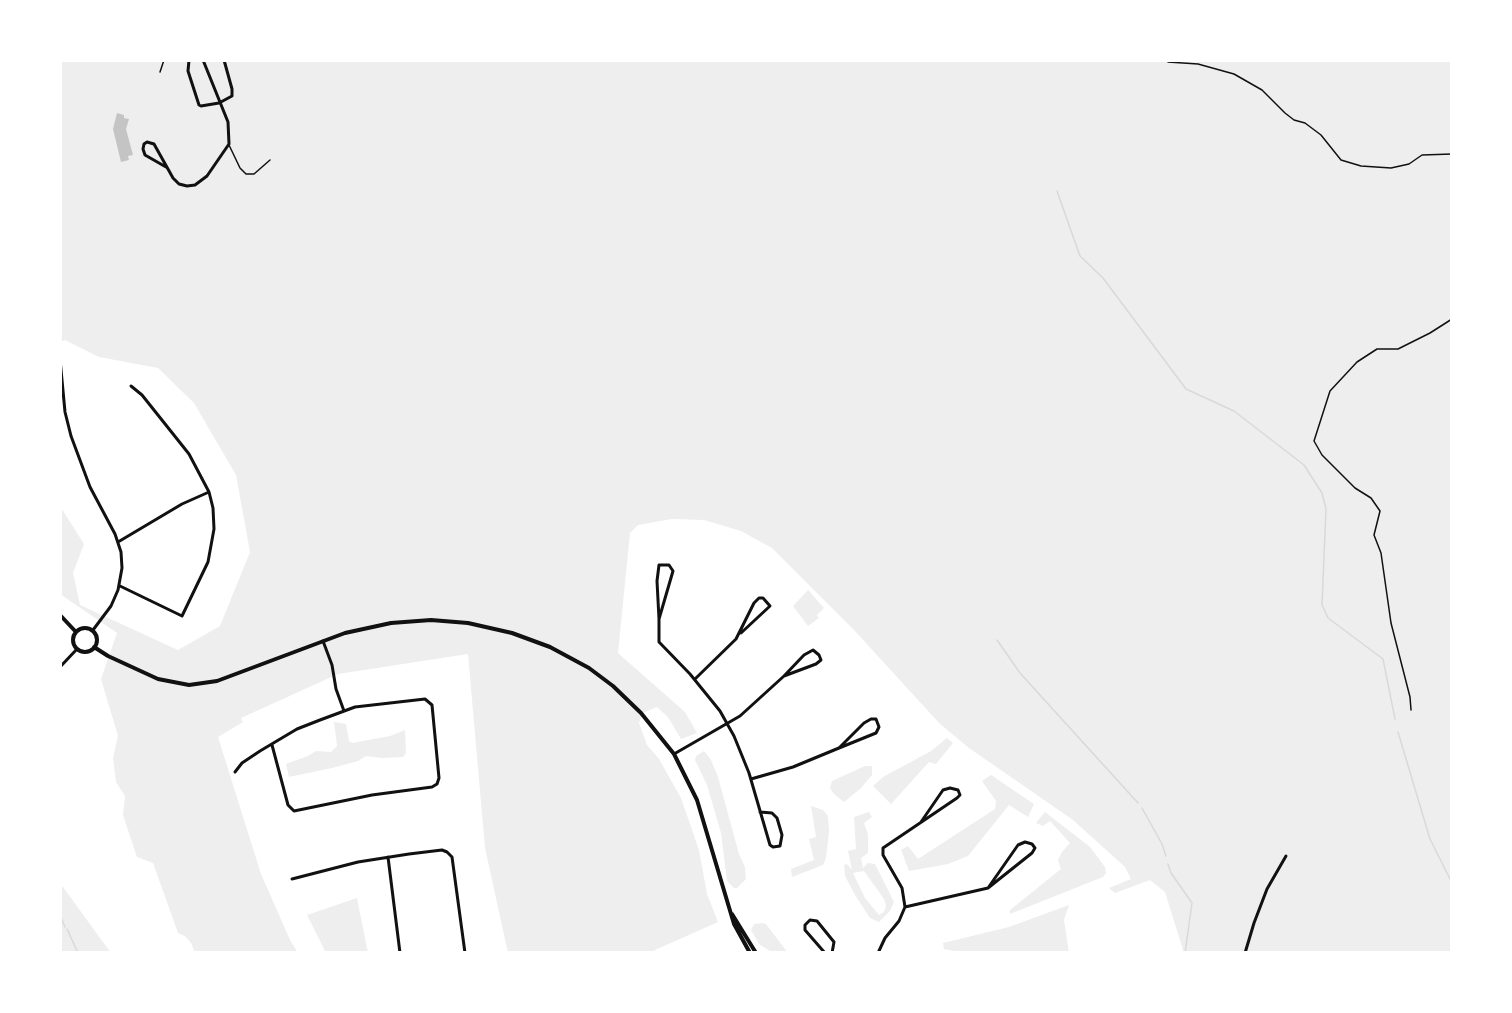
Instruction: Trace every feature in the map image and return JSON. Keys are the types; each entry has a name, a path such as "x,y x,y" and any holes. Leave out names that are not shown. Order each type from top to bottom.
{"street":[{"path":"189,60 188,71 199,105 219,102 228,99 232,94 224,60"},
{"path":"166,167 145,154 144,144 151,142 156,145 166,167 179,184 187,186 195,185 213,169 229,144 229,126 203,60"},
{"path":"60,359 65,412 71,436 90,487 118,542 122,564 120,586 111,606 93,630"},
{"path":"120,586 182,616 208,562 212,549 214,519 208,492 183,445 131,386"},
{"path":"118,542 208,492"},
{"path":"659,619 674,571 669,565 659,565 658,639 660,644 708,694 727,723 751,779 760,812 770,846 780,846 782,835 777,818 772,813 760,812"},
{"path":"694,679 770,606 764,598 759,598 754,603 741,633"},
{"path":"60,615 76,632"},
{"path":"94,647 158,679 178,684 199,685 238,674 323,640 374,626 413,621 468,623 512,633 564,654 589,668 612,686 641,713 674,754 700,808 734,924 750,953"},
{"path":"82,628 93,630 97,637 94,647 84,652 77,649 72,639 76,632 82,628"},
{"path":"323,640 344,711"},
{"path":"60,667 77,649"},
{"path":"674,754 746,712 784,676 813,650 819,655 821,660 816,664 784,676"},
{"path":"235,772 242,763 303,726 355,707 425,699 430,701 433,711 439,778 437,784 432,787 372,795 294,811 288,805 272,745"},
{"path":"751,779 793,767 839,748 876,732 879,727 876,719 864,723 839,748"},
{"path":"878,953 885,938 899,921 905,907 902,888 883,855 885,845 921,822 959,797 958,790 950,788 943,790 921,822"},
{"path":"905,907 988,888 1034,852 1035,848 1032,844 1025,842 1018,845 988,888"},
{"path":"292,879 358,861 442,850 452,857 465,953"},
{"path":"1245,953 1267,889 1286,856"},
{"path":"388,858 400,953"},
{"path":"732,914 756,953"},
{"path":"825,953 805,930 805,925 810,920 817,921 834,942 832,953"}],"lane":[{"path":"229,144 240,168 246,174 254,174 270,160"}],"path":[{"path":"160,72 164,60"},
{"path":"1167,60 1168,62 1198,64 1234,74 1263,90 1294,120 1305,123 1321,135 1341,160 1361,166 1391,168 1409,164 1422,155 1452,154"},
{"path":"1411,710 1410,697 1391,623 1381,553 1374,535 1380,511 1371,498 1355,488 1322,455 1314,441 1330,391 1357,362 1377,349 1398,349 1452,319"}],"shaded area":[{"path":"60,60 1452,60 1452,953 1179,953 1183,950 1165,892 1150,880 1115,893 1109,888 1131,879 1125,867 1073,820 969,748 940,724 854,630 772,548 741,531 704,520 672,519 638,525 630,533 618,653 685,712 697,733 681,739 668,717 657,707 643,713 639,723 647,745 659,759 681,798 699,850 707,894 718,922 655,950 653,953 508,953 485,848 468,654 338,674 241,718 243,722 218,737 261,874 298,953 195,953 191,943 185,936 178,933 153,863 137,857 123,815 125,796 116,782 113,758 118,736 101,679 117,633 60,594 60,506 84,544 73,573 80,605 178,650 220,626 250,552 236,475 194,403 158,368 99,357 65,340 60,342"},
{"path":"808,590 824,608 817,615 819,618 808,626 793,606"},
{"path":"334,722 346,724 349,741 352,743 390,736 405,730 406,753 403,757 366,756 358,761 289,777 286,764 316,751 331,752 337,746"},
{"path":"947,738 953,743 936,764 929,762 891,804 873,786 883,777 931,751"},
{"path":"704,751 711,760 718,777 739,854 745,867 746,879 737,888 727,881 721,833 707,785 695,760 696,756"},
{"path":"865,766 872,766 872,775 861,788 844,802 834,794 830,788 832,781"},
{"path":"991,775 1034,804 1028,817 1009,805 968,856 948,864 909,871 901,850 908,846 918,859 995,809 996,801 982,781"},
{"path":"811,806 823,810 828,816 826,858 823,865 792,877 791,869 814,860 809,839 816,837"},
{"path":"869,812 872,817 864,823 868,834 868,853 861,858 863,868 868,863 875,864 894,902 890,911 879,922 870,918 845,876 844,865 847,864 852,870 848,851 856,849 854,817","holes":["864,871 884,899 886,906 884,912 879,915 865,898 853,873"]},
{"path":"1045,812 1090,847 1105,867 1106,873 1103,877 1010,914 1010,910 1061,869 1058,860 1070,843 1050,821 1043,826 1036,823"},
{"path":"60,885 63,887 111,953 60,953"},
{"path":"357,898 368,953 326,953 307,915"},
{"path":"1069,905 1064,920 1069,953 964,953 944,949 943,943 1009,927"},
{"path":"754,924 766,924 788,953 773,953 759,944 751,930"}],"building":[{"path":"117,113 129,119 126,129 133,155 128,156 129,160 121,162 113,129"}],"waterway":[{"path":"1057,191 1080,256 1103,278 1186,389 1234,411 1304,465 1322,493 1326,509 1322,605 1328,618 1383,659 1395,719"},
{"path":"997,640 1020,673 1138,803"},
{"path":"1398,732 1430,839 1452,883"},
{"path":"1142,808 1166,856"},
{"path":"1168,864 1171,873 1192,903 1185,953"},
{"path":"60,915 65,927"},
{"path":"67,929 78,953"}]}
